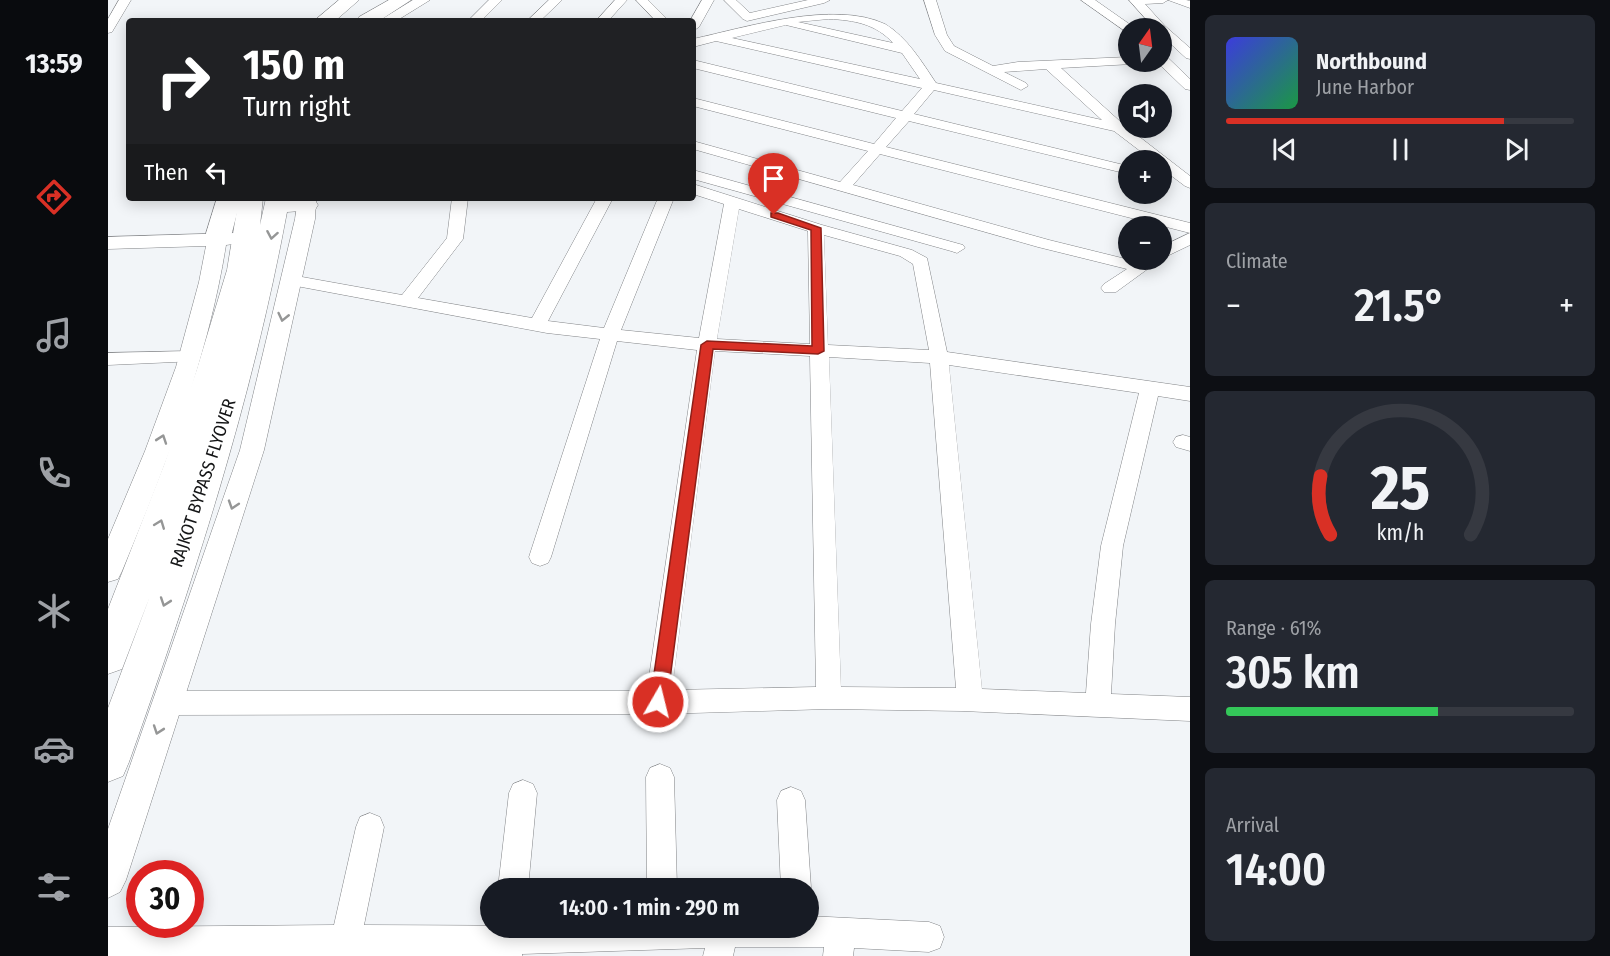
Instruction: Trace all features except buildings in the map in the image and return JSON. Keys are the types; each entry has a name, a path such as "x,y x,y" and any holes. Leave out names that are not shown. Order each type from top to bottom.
{"main road":[{"path":"327,18 350,0"},
{"path":"349,18 376,0"},
{"path":"371,18 402,0"},
{"name":"RAJKOT BYPASS FLYOVER","path":"108,657 171,497 208,383 230,246 271,201"},
{"name":"RAJKOT BYPASS FLYOVER","path":"108,762 136,688 217,447 251,327 271,201"}],"street":[{"path":"391,18 423,0"},
{"path":"477,18 496,0"},
{"path":"536,18 556,0"},
{"path":"605,18 621,0"},
{"path":"642,0 660,18"},
{"path":"697,27 708,0"},
{"path":"730,0 741,18 803,2 824,0"},
{"path":"930,0 945,43 954,51 1021,86"},
{"path":"1087,0 1118,20"},
{"path":"1136,1 1163,0"},
{"path":"1174,0 1190,5"},
{"path":"1136,1 1151,18"},
{"path":"108,5 124,2"},
{"path":"108,29 124,2"},
{"path":"696,43 782,22 822,15 862,19 881,25 906,50 931,86"},
{"path":"782,22 906,50"},
{"path":"718,38 1118,128"},
{"path":"1172,39 1190,55"},
{"path":"993,70 1018,66 1118,61"},
{"path":"1049,64 1118,127"},
{"path":"696,65 1118,168"},
{"path":"1172,69 1190,86"},
{"path":"844,188 931,86"},
{"path":"696,103 1190,228"},
{"path":"1132,138 1190,184"},
{"path":"696,146 1044,244 1118,258"},
{"path":"696,175 957,248"},
{"path":"1172,180 1190,184"},
{"path":"696,190 915,257 921,262 939,357 970,700"},
{"path":"108,880 252,450 305,219 271,201"},
{"path":"407,301 455,239 460,201"},
{"path":"537,325 603,201"},
{"path":"540,557 610,335 665,201"},
{"path":"658,702 707,345 732,202"},
{"path":"816,228 829,698"},
{"path":"1172,248 1190,238"},
{"path":"108,243 230,246"},
{"path":"108,255 230,246"},
{"path":"108,571 149,475 230,246"},
{"path":"1110,288 1135,270"},
{"path":"291,280 537,325 610,335 707,345 939,357 1190,393"},
{"path":"108,359 190,357"},
{"path":"1098,705 1103,624 1112,546 1150,387"},
{"path":"167,703 658,702 829,698 970,700 1190,709"},
{"path":"660,777 662,878"},
{"path":"514,878 523,793"},
{"path":"791,800 795,878"},
{"path":"345,948 370,827"},
{"path":"819,937 839,944 929,937"},
{"path":"108,942 345,948 539,938"},
{"path":"699,938 721,943 748,938"}],"route":[{"path":"658,702 707,345 818,351 816,228 774,215"}]}
